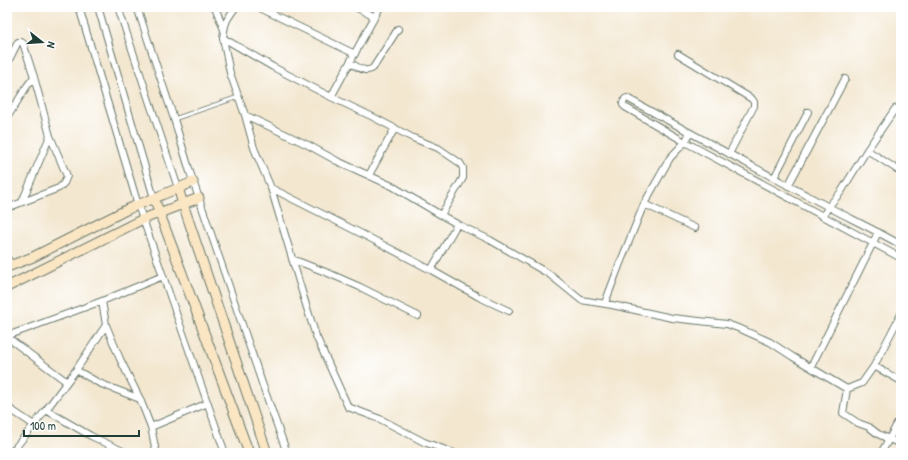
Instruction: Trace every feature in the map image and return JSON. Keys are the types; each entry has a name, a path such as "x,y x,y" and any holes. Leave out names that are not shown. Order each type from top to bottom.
{"street":[{"path":"79,7 138,205 225,453"},
{"path":"98,7 154,198 249,453"},
{"path":"118,7 267,453"},
{"path":"137,7 193,182 287,453"},
{"path":"215,7 224,31"},
{"path":"236,7 228,18 223,38 230,73 245,115 254,148 271,188 316,336 348,406 380,418 424,442 454,453"},
{"path":"258,7 355,54"},
{"path":"355,7 375,17"},
{"path":"331,97 380,7"},
{"path":"350,62 366,70 373,68 398,28"},
{"path":"223,38 273,67 331,97 413,138 438,148 460,163 463,168 463,178 441,215"},
{"path":"7,64 18,42 23,43 50,136 67,176 59,188 7,208"},
{"path":"678,54 752,99 754,102 754,106 729,154"},
{"path":"7,118 26,86 34,77"},
{"path":"788,186 845,79"},
{"path":"901,245 788,186 627,98 623,100 623,105 625,107 685,142 901,258"},
{"path":"823,216 828,207 841,192 895,109 901,109"},
{"path":"774,178 808,112"},
{"path":"245,115 308,145 337,161 392,186 457,224 490,240 549,274 581,300 672,318 727,324 770,342 847,389"},
{"path":"369,176 395,128"},
{"path":"605,304 644,204 670,158 685,142 690,133"},
{"path":"22,202 50,136"},
{"path":"867,150 901,172"},
{"path":"9,263 33,256 138,205 193,182"},
{"path":"271,188 364,234 480,297 509,310"},
{"path":"7,287 143,219 199,198"},
{"path":"644,204 695,228"},
{"path":"431,270 457,224"},
{"path":"810,367 878,232"},
{"path":"292,259 328,272 418,316"},
{"path":"7,336 102,301 163,276"},
{"path":"102,301 106,325 120,359 140,399 151,427 157,453"},
{"path":"847,389 862,383 874,366 900,318"},
{"path":"11,453 76,370 106,325"},
{"path":"7,336 67,382"},
{"path":"874,366 901,381"},
{"path":"76,370 98,383 140,399"},
{"path":"847,389 843,413 858,423 869,427 878,434 901,444"},
{"path":"151,427 208,403"},
{"path":"7,407 34,425"},
{"path":"46,410 91,436 127,453"},
{"path":"881,453 901,417"}],"lane":[{"path":"174,119 238,97"}]}
